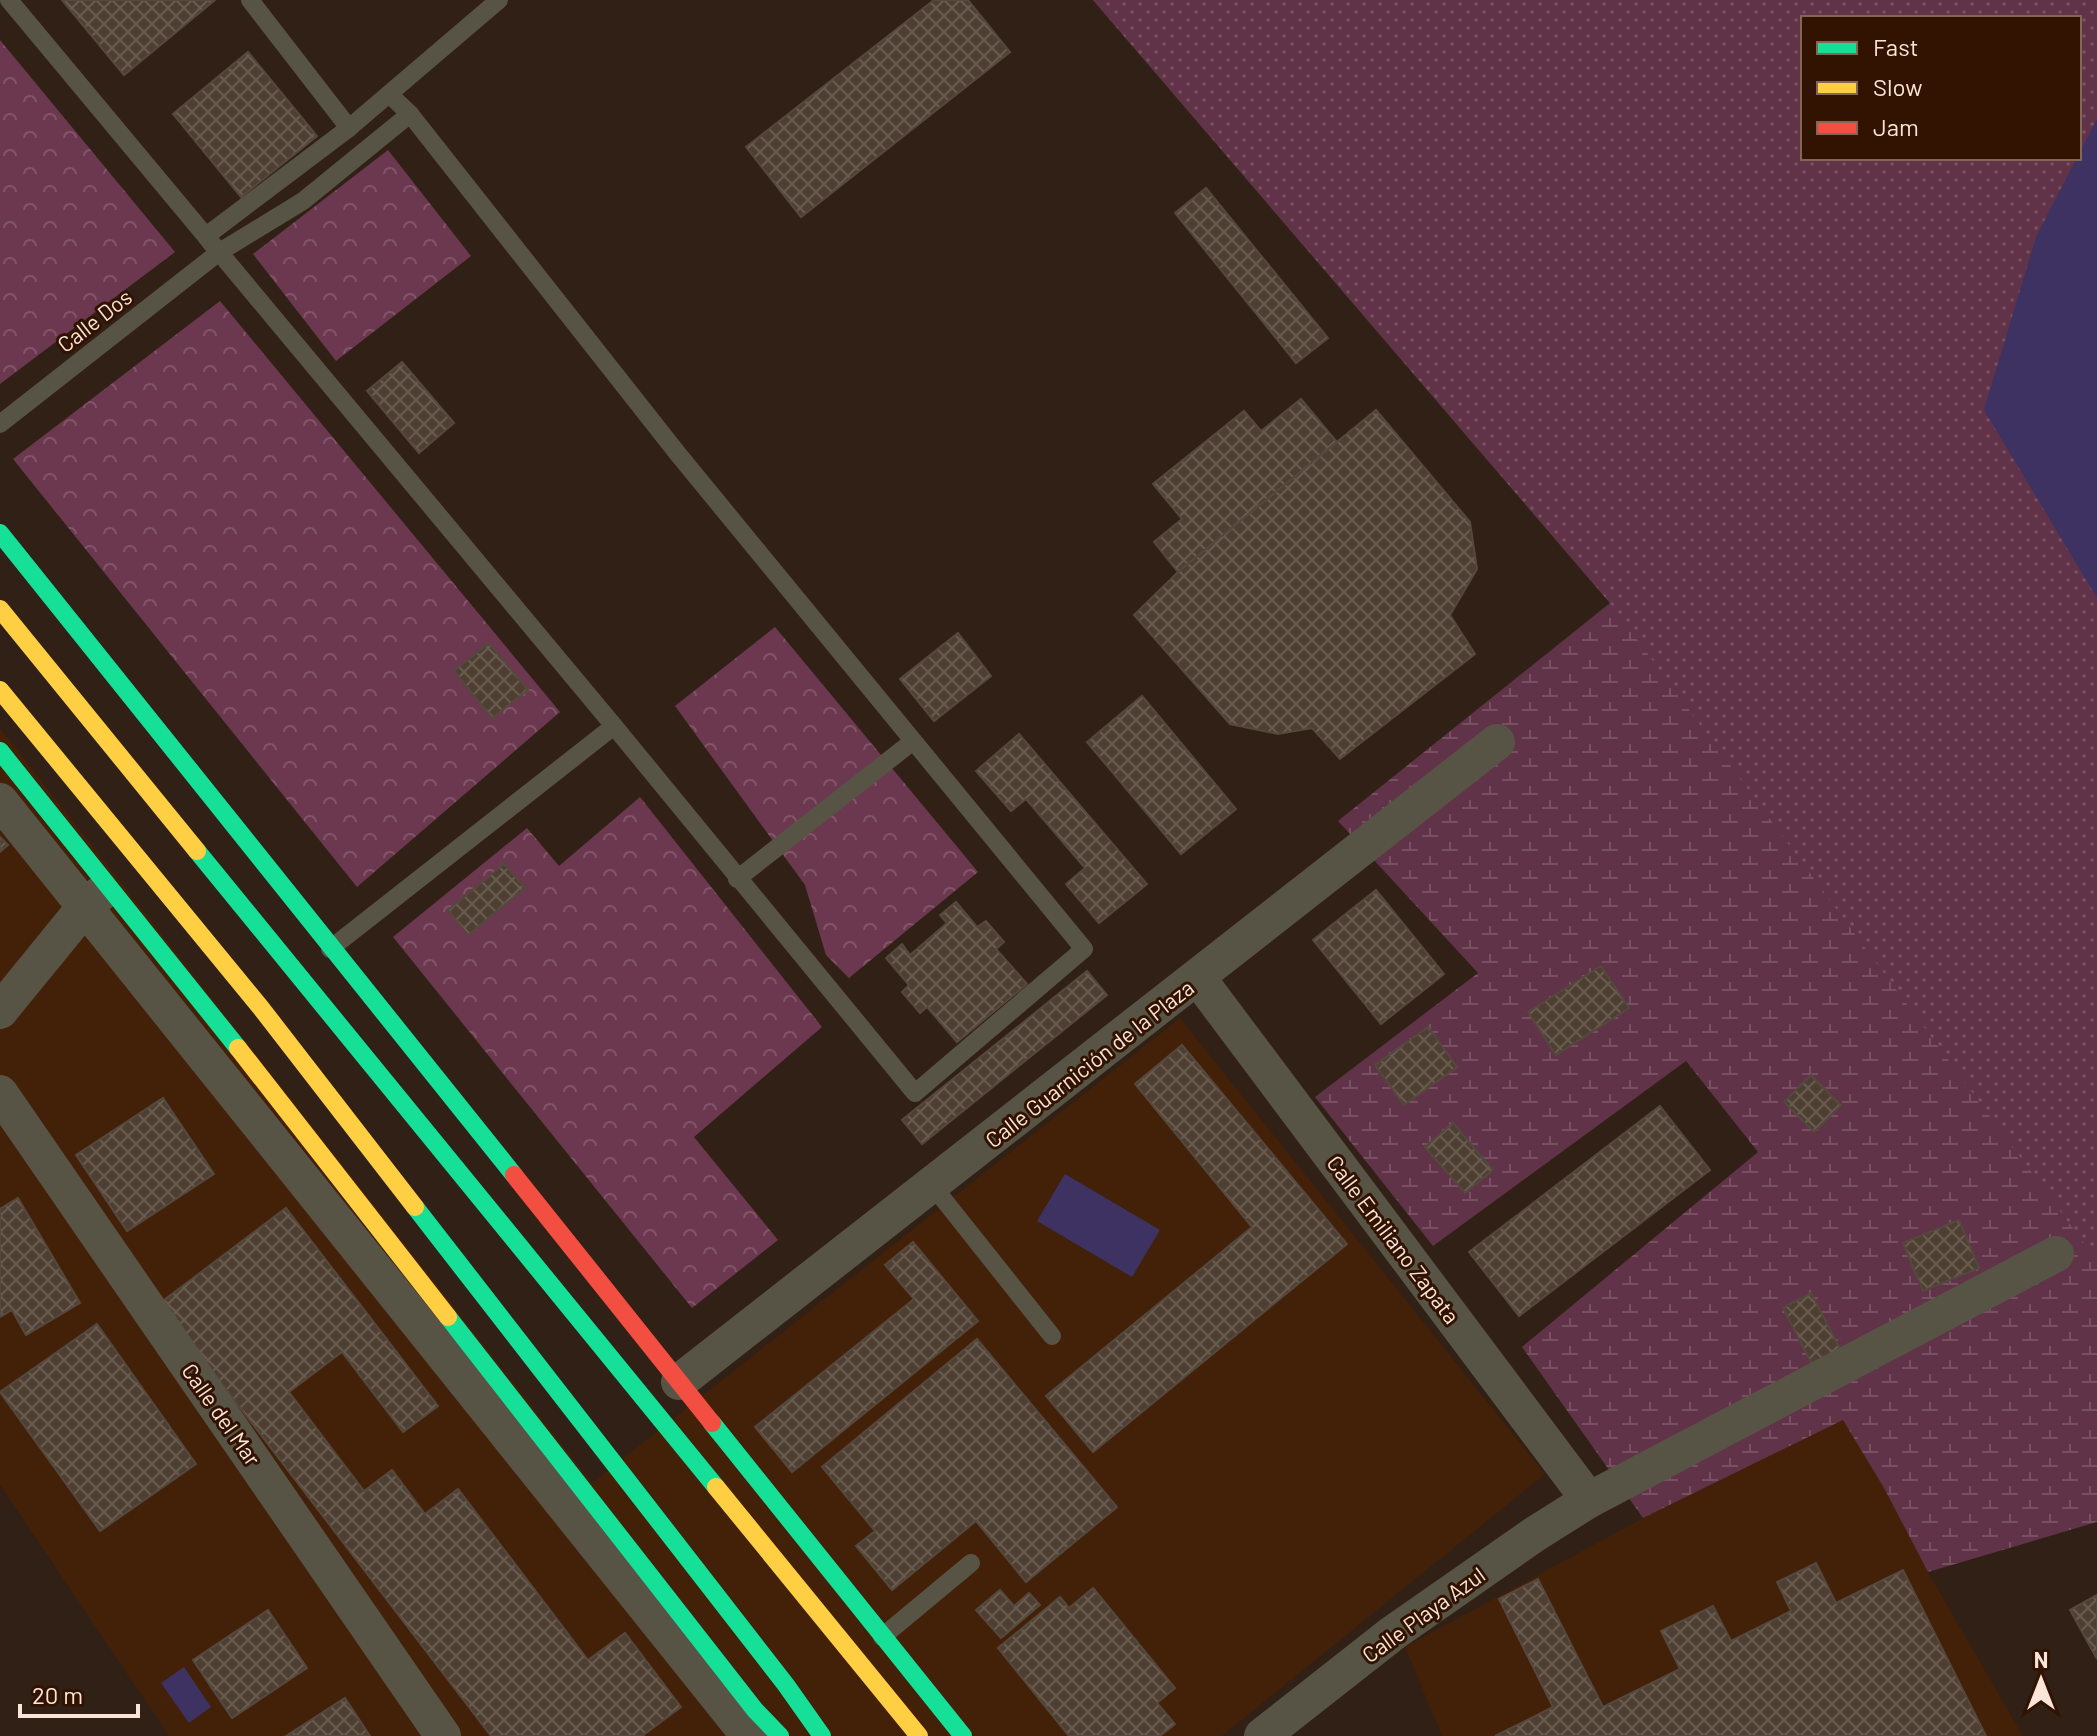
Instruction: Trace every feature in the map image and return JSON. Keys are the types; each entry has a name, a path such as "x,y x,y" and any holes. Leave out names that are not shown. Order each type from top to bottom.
{"main road":[{"path":"0,533 305,971 679,1382 963,1736"},
{"path":"0,609 305,971 919,1736"},
{"path":"0,690 139,860 245,1023 742,1726 780,1736"},
{"path":"0,751 96,898 245,1023 786,1685 822,1736"}],"street":[{"name":"Calle Guarnición de la Plaza","path":"679,1382 1497,742"},
{"path":"0,801 96,898 742,1726 786,1685"},
{"path":"0,1011 96,898 139,860"},
{"name":"Calle Emiliano Zapata","path":"1198,978 1589,1500"},
{"name":"Calle del Mar","path":"0,1093 443,1736"},
{"name":"Calle Playa Azul","path":"1262,1736 1393,1633 1589,1500 2056,1254"}],"lane":[{"path":"9,0 614,726 915,1093 1084,949 688,466 410,114 390,95"},
{"path":"250,0 349,128"},
{"path":"218,253 206,236 390,95 499,0"},
{"name":"Calle Dos","path":"0,424 218,253 303,201 410,114"},
{"path":"245,1023 305,971 614,726"},
{"path":"737,879 912,742"},
{"path":"932,1185 1052,1336"},
{"path":"882,1637 971,1563"}],"shaded area":[{"path":"2097,119 2097,598 1984,410 2036,237 2076,160 2081,160 2081,150"},
{"path":"0,728 592,1483 1180,1018 1545,1474 1222,1736 169,1736 0,1485"},
{"path":"1065,1174 1160,1230 1132,1277 1037,1221"},
{"path":"1843,1420 2023,1736 1442,1736 1405,1647 1643,1518"},
{"path":"184,1667 211,1707 189,1723 161,1683"}],"green space":[{"path":"1093,0 2097,0 2081,16 1801,16 1801,160 1804,160 2097,598 2097,1522 1928,1572 1884,1488 1843,1420 1643,1518 1522,1347 1758,1152 1686,1061 1433,1246 1315,1097 1478,973 1338,821 1610,603"},
{"path":"1093,0 2097,0 2097,1261 1610,603"},
{"path":"0,40 175,252 0,384"},
{"path":"388,150 471,256 336,361 253,254"},
{"path":"220,301 560,712 357,887 13,459"},
{"path":"775,627 978,872 849,978 826,955 805,885 675,706"},
{"path":"640,797 822,1027 694,1137 778,1240 692,1308 393,937 527,828 559,866"}],"building":[{"path":"62,0 215,0 124,75"},
{"path":"934,0 968,0 1010,52 801,217 746,147"},
{"path":"248,52 317,136 241,197 173,114"},
{"path":"1206,188 1328,338 1296,363 1175,213"},
{"path":"402,362 454,423 419,453 367,391"},
{"path":"1301,399 1337,442 1178,572 1154,542 1182,519 1153,484 1244,411 1261,431"},
{"path":"1376,410 1470,522 1477,569 1450,615 1475,654 1340,759 1312,728 1278,734 1230,724 1134,615 1178,572"},
{"path":"958,633 991,676 934,721 900,679"},
{"path":"489,643 528,690 492,718 454,671"},
{"path":"1142,696 1236,809 1181,854 1087,742"},
{"path":"1019,734 1147,884 1099,923 1066,884 1085,868 1026,799 1011,811 976,771"},
{"path":"0,837 8,845 0,852"},
{"path":"504,864 525,888 468,935 448,910"},
{"path":"1376,890 1444,974 1381,1024 1313,940"},
{"path":"956,902 977,927 986,921 1004,942 996,949 1027,984 957,1042 927,1007 920,1013 902,992 909,985 886,958 902,944 910,955 947,923 940,915"},
{"path":"1601,966 1629,1008 1556,1055 1528,1012"},
{"path":"1087,971 1107,995 922,1144 902,1120"},
{"path":"1428,1027 1457,1067 1404,1105 1375,1065"},
{"path":"1182,1045 1347,1244 1093,1452 1046,1396 1252,1227 1135,1084"},
{"path":"1811,1075 1841,1105 1814,1132 1784,1102"},
{"path":"163,1098 214,1174 127,1231 76,1155"},
{"path":"1660,1106 1710,1170 1519,1316 1469,1252"},
{"path":"1453,1123 1493,1170 1465,1193 1425,1147"},
{"path":"18,1198 80,1303 26,1335 12,1310 0,1317 0,1209"},
{"path":"286,1208 438,1406 403,1432 342,1352 289,1392 364,1491 392,1470 425,1514 458,1489 588,1660 625,1633 681,1707 642,1736 491,1736 160,1303"},
{"path":"1959,1220 1979,1268 1923,1291 1903,1243"},
{"path":"913,1242 978,1321 792,1472 755,1427 914,1299 885,1265"},
{"path":"1811,1293 1846,1360 1817,1374 1783,1308"},
{"path":"97,1324 196,1464 100,1531 0,1392"},
{"path":"977,1339 1117,1507 1026,1582 976,1521 892,1590 856,1546 875,1531 822,1467"},
{"path":"1816,1563 1836,1603 1903,1570 1986,1736 1495,1736 1553,1707 1499,1599 1538,1579 1603,1707 1680,1669 1661,1631 1713,1606 1731,1641 1791,1611 1777,1582"},
{"path":"1093,1588 1175,1688 1157,1703 1175,1724 1160,1736 1069,1736 998,1648 1060,1597 1069,1608"},
{"path":"1000,1590 1014,1606 1029,1593 1040,1605 1001,1638 976,1610"},
{"path":"2097,1595 2097,1659 2070,1610"},
{"path":"268,1610 307,1668 232,1718 193,1660"},
{"path":"345,1698 370,1736 286,1736"}],"traffic: fast":[{"path":"0,533 514,1175"},
{"path":"0,751 238,1048"},
{"path":"197,851 716,1487"},
{"path":"415,1207 786,1685 822,1736"},
{"path":"448,1317 755,1710 780,1736"},
{"path":"712,1423 963,1736"}],"traffic: slow":[{"path":"0,609 197,851"},
{"path":"0,690 261,1008 415,1207"},
{"path":"238,1048 448,1317"},
{"path":"716,1487 919,1736"}],"traffic: jam":[{"path":"514,1175 712,1423"}]}
